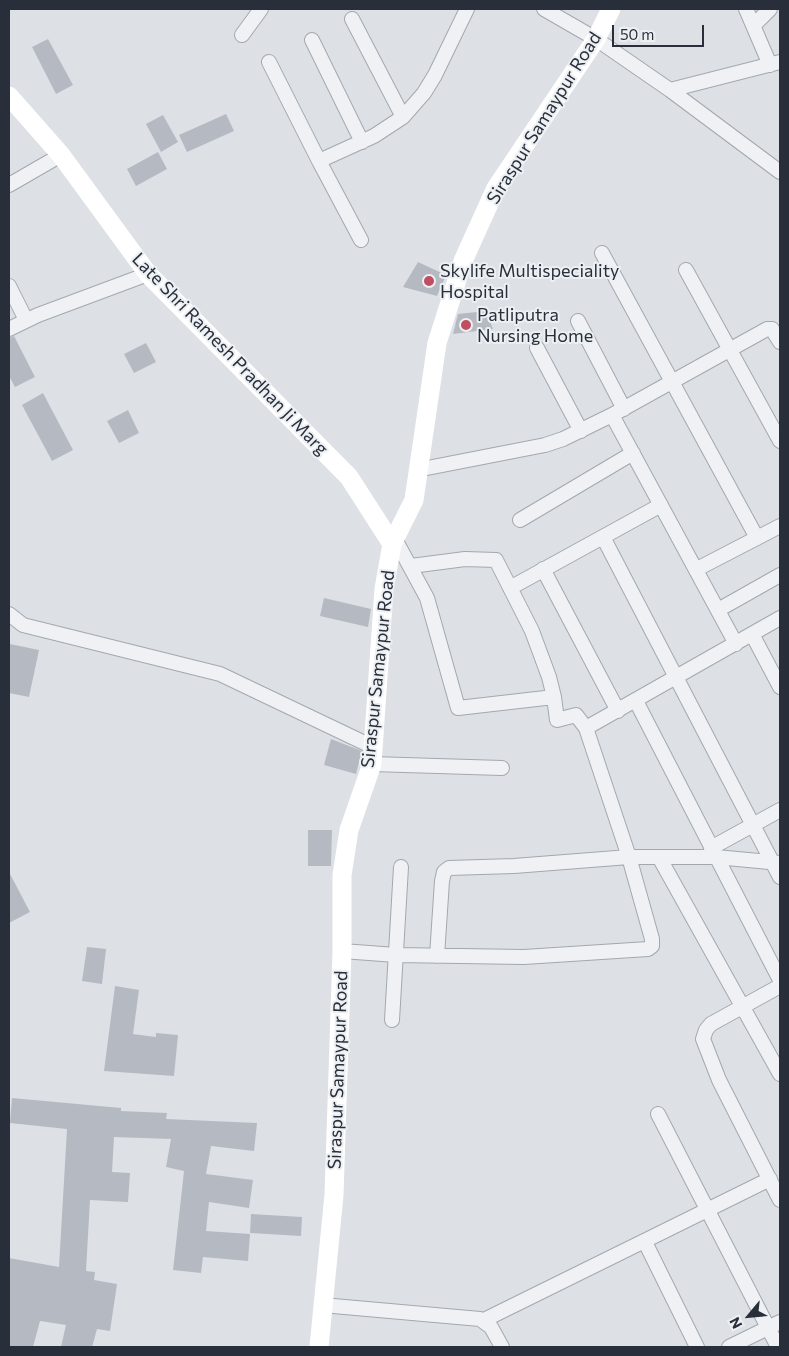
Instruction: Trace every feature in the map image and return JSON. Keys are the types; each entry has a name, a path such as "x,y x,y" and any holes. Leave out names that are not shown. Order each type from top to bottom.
{"street":[{"path":"242,35 261,9"},
{"path":"319,162 362,142 403,117 424,94 467,9"},
{"path":"544,9 596,39 670,90 780,172"},
{"name":"Siraspur Samaypur Road","path":"319,1347 334,1195 342,951 342,875 345,848 372,755 384,589 393,542 414,500 437,343 463,261 496,188 596,39 611,9"},
{"path":"670,90 775,64 746,9"},
{"path":"754,25 770,9"},
{"path":"352,19 403,117"},
{"path":"312,40 362,142"},
{"path":"269,62 361,240"},
{"name":"Late Shri Ramesh Pradhan Ji Marg","path":"9,96 61,155 148,274 349,477 393,542"},
{"path":"9,185 61,155"},
{"path":"602,253 757,538"},
{"path":"686,270 780,441"},
{"path":"9,330 26,320 148,274"},
{"path":"9,286 26,320"},
{"path":"578,321 618,412 632,453 697,569 736,644"},
{"path":"417,470 545,445 581,431 618,412 769,328 774,331 780,342"},
{"path":"537,348 581,431"},
{"path":"520,520 632,453"},
{"path":"510,588 661,505"},
{"path":"697,569 780,526"},
{"path":"602,537 754,825 776,862 780,877"},
{"path":"393,542 411,566 427,598 458,708 554,697"},
{"path":"342,951 396,955 524,957 650,948 652,939 629,857 586,728 576,715 557,720 549,677 532,632 496,560 465,558 411,566"},
{"path":"543,570 618,711"},
{"path":"718,610 780,575"},
{"path":"9,614 23,625 220,674 372,755 502,768"},
{"path":"586,728 780,618"},
{"path":"752,634 775,664 780,687"},
{"path":"636,701 780,980"},
{"path":"714,852 780,810"},
{"path":"437,956 442,881 444,872 449,868 514,866 714,852 776,862"},
{"path":"659,857 780,1074"},
{"path":"392,1020 400,867"},
{"path":"780,986 711,1024 706,1030 703,1039 720,1080 780,1200"},
{"path":"658,1114 706,1211 774,1325 778,1347"},
{"path":"322,1305 484,1320 770,1179"},
{"path":"645,1242 697,1347"},
{"path":"484,1320 492,1327 502,1347"},
{"path":"729,1347 774,1325"}],"building":[{"path":"48,39 73,85 56,94 32,47"},
{"path":"226,114 234,131 187,152 179,135"},
{"path":"163,115 178,142 161,152 146,124"},
{"path":"158,152 167,169 136,186 127,169"},
{"path":"418,262 446,275 437,296 403,287"},
{"path":"486,311 493,329 453,334 458,314"},
{"path":"14,336 35,377 15,387 9,376 9,338"},
{"path":"146,343 156,362 134,373 124,354"},
{"path":"43,393 73,450 52,461 22,405"},
{"path":"128,410 139,433 119,443 107,421"},
{"path":"324,598 371,609 368,627 320,616"},
{"path":"10,644 39,650 29,697 9,693"},
{"path":"331,739 362,751 356,774 324,765"},
{"path":"308,830 332,830 331,866 308,866"},
{"path":"9,872 30,912 9,923"},
{"path":"87,947 106,949 102,984 82,981"},
{"path":"115,986 139,990 133,1034 156,1037 156,1033 178,1035 174,1076 104,1071"},
{"path":"12,1098 121,1108 121,1111 167,1113 166,1119 257,1123 254,1151 211,1146 206,1174 253,1180 249,1208 209,1202 206,1231 250,1234 248,1261 203,1257 201,1273 173,1270 184,1171 166,1167 171,1139 114,1137 112,1172 130,1173 128,1202 90,1200 86,1271 95,1272 94,1280 117,1284 110,1331 97,1329 92,1347 61,1347 66,1325 40,1321 33,1347 9,1347 9,1258 59,1267 67,1129 10,1123"},
{"path":"251,1214 302,1217 301,1236 250,1233"}],"place":[{"name":"Skylife Multispeciality Hospital","path":"429,281"},
{"name":"Patliputra Nursing Home","path":"466,325"}]}
